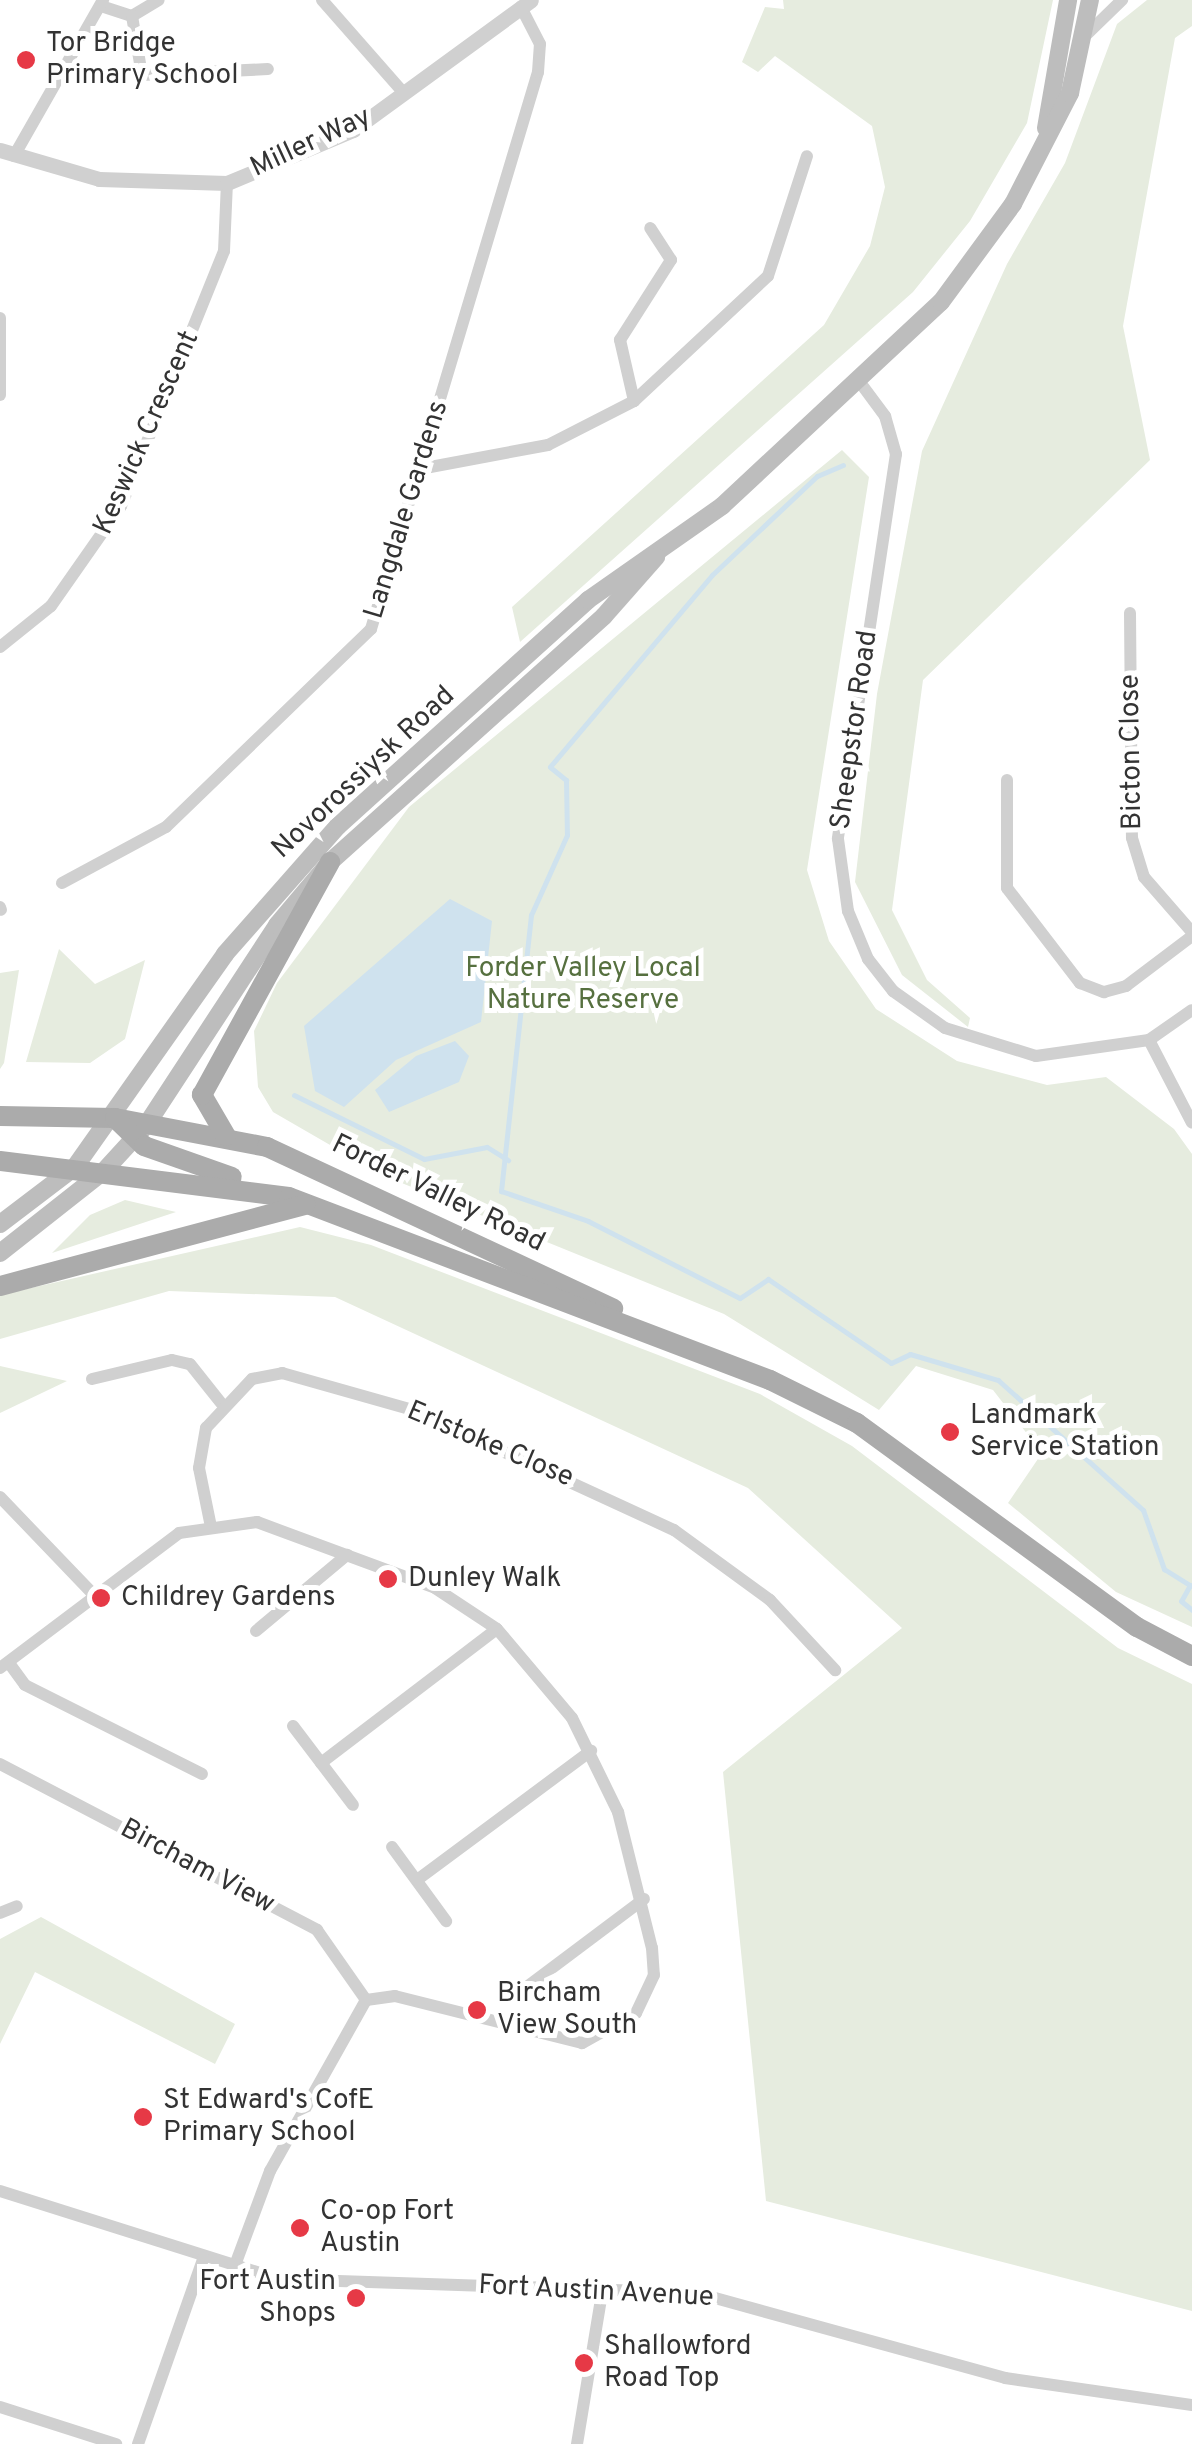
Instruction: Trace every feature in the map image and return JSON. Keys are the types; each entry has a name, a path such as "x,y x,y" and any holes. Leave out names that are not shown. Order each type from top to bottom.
{"main road":[{"name":"Novorossiysk Road","path":"1044,139 1068,0"},
{"name":"Novorossiysk Road","path":"75,1167 115,1118 226,954 338,826 588,600 656,557 859,381 940,302 1013,204 1070,93 1090,0"},
{"name":"Novorossiysk Road","path":"104,1171 140,1132 277,925 330,862 637,584 656,557"},
{"path":"226,1136 202,1096 330,862"},
{"path":"0,1116 115,1118 297,1201"},
{"name":"Forder Valley Road","path":"140,1132 226,1136 349,1179 857,1424 1137,1627 1192,1656"},
{"name":"Forder Valley Road","path":"10,1162 75,1167 297,1201 723,1361"},
{"path":"0,1224 75,1167"},
{"path":"0,1253 40,1227 104,1171"},
{"path":"0,1286 297,1201"}],"street":[{"path":"132,16 159,0"},
{"path":"322,0 402,91"},
{"path":"1085,36 1122,0"},
{"path":"7,152 102,3 132,16"},
{"name":"Miller Way","path":"7,152 100,178 227,183 354,130 402,91 526,4"},
{"name":"Langdale Gardens","path":"62,883 166,827 347,659 383,603 538,72 540,44 526,4"},
{"path":"132,16 142,74 268,69"},
{"path":"424,468 548,445 634,400 768,276 808,156"},
{"name":"Keswick Crescent","path":"0,647 51,606 121,506 224,251 227,183"},
{"path":"634,400 620,340 671,260 650,228"},
{"path":"0,318 0,395"},
{"name":"Sheepstor Road","path":"859,381 885,416 896,454 838,839 857,936 892,991 975,1042 1058,1057 1149,1040 1192,1010"},
{"name":"Bicton Close","path":"1007,780 1007,888 1080,983 1104,992 1126,986 1192,934 1144,877 1132,838 1130,613"},
{"path":"1149,1040 1192,1123"},
{"path":"92,1379 172,1360 190,1364 221,1403 200,1447 210,1522"},
{"name":"Erlstoke Close","path":"221,1403 252,1379 282,1373 525,1456 725,1564 835,1670"},
{"path":"0,1497 92,1593"},
{"path":"202,1774 25,1685 4,1666 92,1593 179,1533 210,1522 256,1522 435,1588 497,1629 548,1683 591,1751 644,1899 654,1975 636,2013 596,2040 558,2040 395,1996 366,2000 270,2170 234,2268"},
{"path":"256,1631 347,1555"},
{"path":"321,1763 497,1629"},
{"path":"293,1726 353,1805"},
{"path":"417,1880 591,1751"},
{"name":"Bircham View","path":"0,1764 316,1930 366,2000"},
{"path":"392,1847 446,1921"},
{"path":"524,1989 644,1899"},
{"path":"0,1913 17,1906"},
{"name":"Fort Austin Avenue","path":"0,2190 234,2268 279,2279 603,2288 771,2307 1005,2378 1192,2405"},
{"path":"138,2444 204,2257"},
{"path":"576,2444 603,2288"},
{"path":"0,2407 116,2444"}],"green space":[{"path":"783,0 1053,0 1027,123 970,221 913,292 520,642 512,607 824,325 870,246 885,187 872,126 775,56 758,72 742,62 765,7 784,9"},
{"path":"1147,0 1192,0 1192,26 1175,38 1123,326 1150,460 923,680 892,910 927,980 970,1018 968,1027 902,975 855,882 877,694 922,451 1007,264 1065,163 1117,24"},
{"name":"Forder Valley Local Nature Reserve","path":"842,450 869,477 807,870 829,941 876,1009 957,1061 1047,1085 1106,1077 1174,1129 1192,1154 1192,1627 1116,1592 1008,1503 1042,1453 993,1390 916,1366 879,1410 724,1314 382,1175 273,1112 258,1087 254,1031 277,983 409,807"},
{"path":"59,949 95,984 145,960 125,1039 90,1063 26,1062"},
{"path":"19,970 4,1063 0,1069 0,973"},
{"path":"125,1200 176,1212 52,1253 90,1215"},
{"path":"300,1227 371,1245 760,1394 852,1446 1118,1648 1192,1684 1192,2311 766,2201 723,1772 902,1628 748,1488 335,1297 169,1291 0,1339 0,1295"},
{"path":"0,1366 67,1381 0,1413"},
{"path":"41,1917 235,2024 215,2064 35,1972 0,2044 0,1939"}],"water":[{"path":"450,899 492,921 481,1022 396,1060 344,1107 315,1091 304,1026"},
{"path":"455,1041 469,1056 459,1082 389,1112 375,1090 416,1056"}],"waterway":[{"path":"843,465 817,476 712,575 550,767 566,780 567,835 531,915 501,1191 588,1221 740,1298 768,1279 891,1363 910,1354 998,1380 1143,1510 1164,1569 1190,1585 1181,1601 1192,1610"},
{"path":"294,1095 424,1159 487,1147 508,1160"}],"place":[{"name":"Tor Bridge Primary School","path":"26,60"},
{"name":"Landmark Service Station","path":"950,1432"},
{"name":"Dunley Walk","path":"388,1579"},
{"name":"Childrey Gardens","path":"101,1598"},
{"name":"Bircham View South","path":"477,2010"},
{"name":"St Edward's CofE Primary School","path":"143,2117"},
{"name":"Co-op Fort Austin","path":"300,2228"},
{"name":"Fort Austin Shops","path":"356,2298"},
{"name":"Shallowford Road Top","path":"584,2363"}]}
